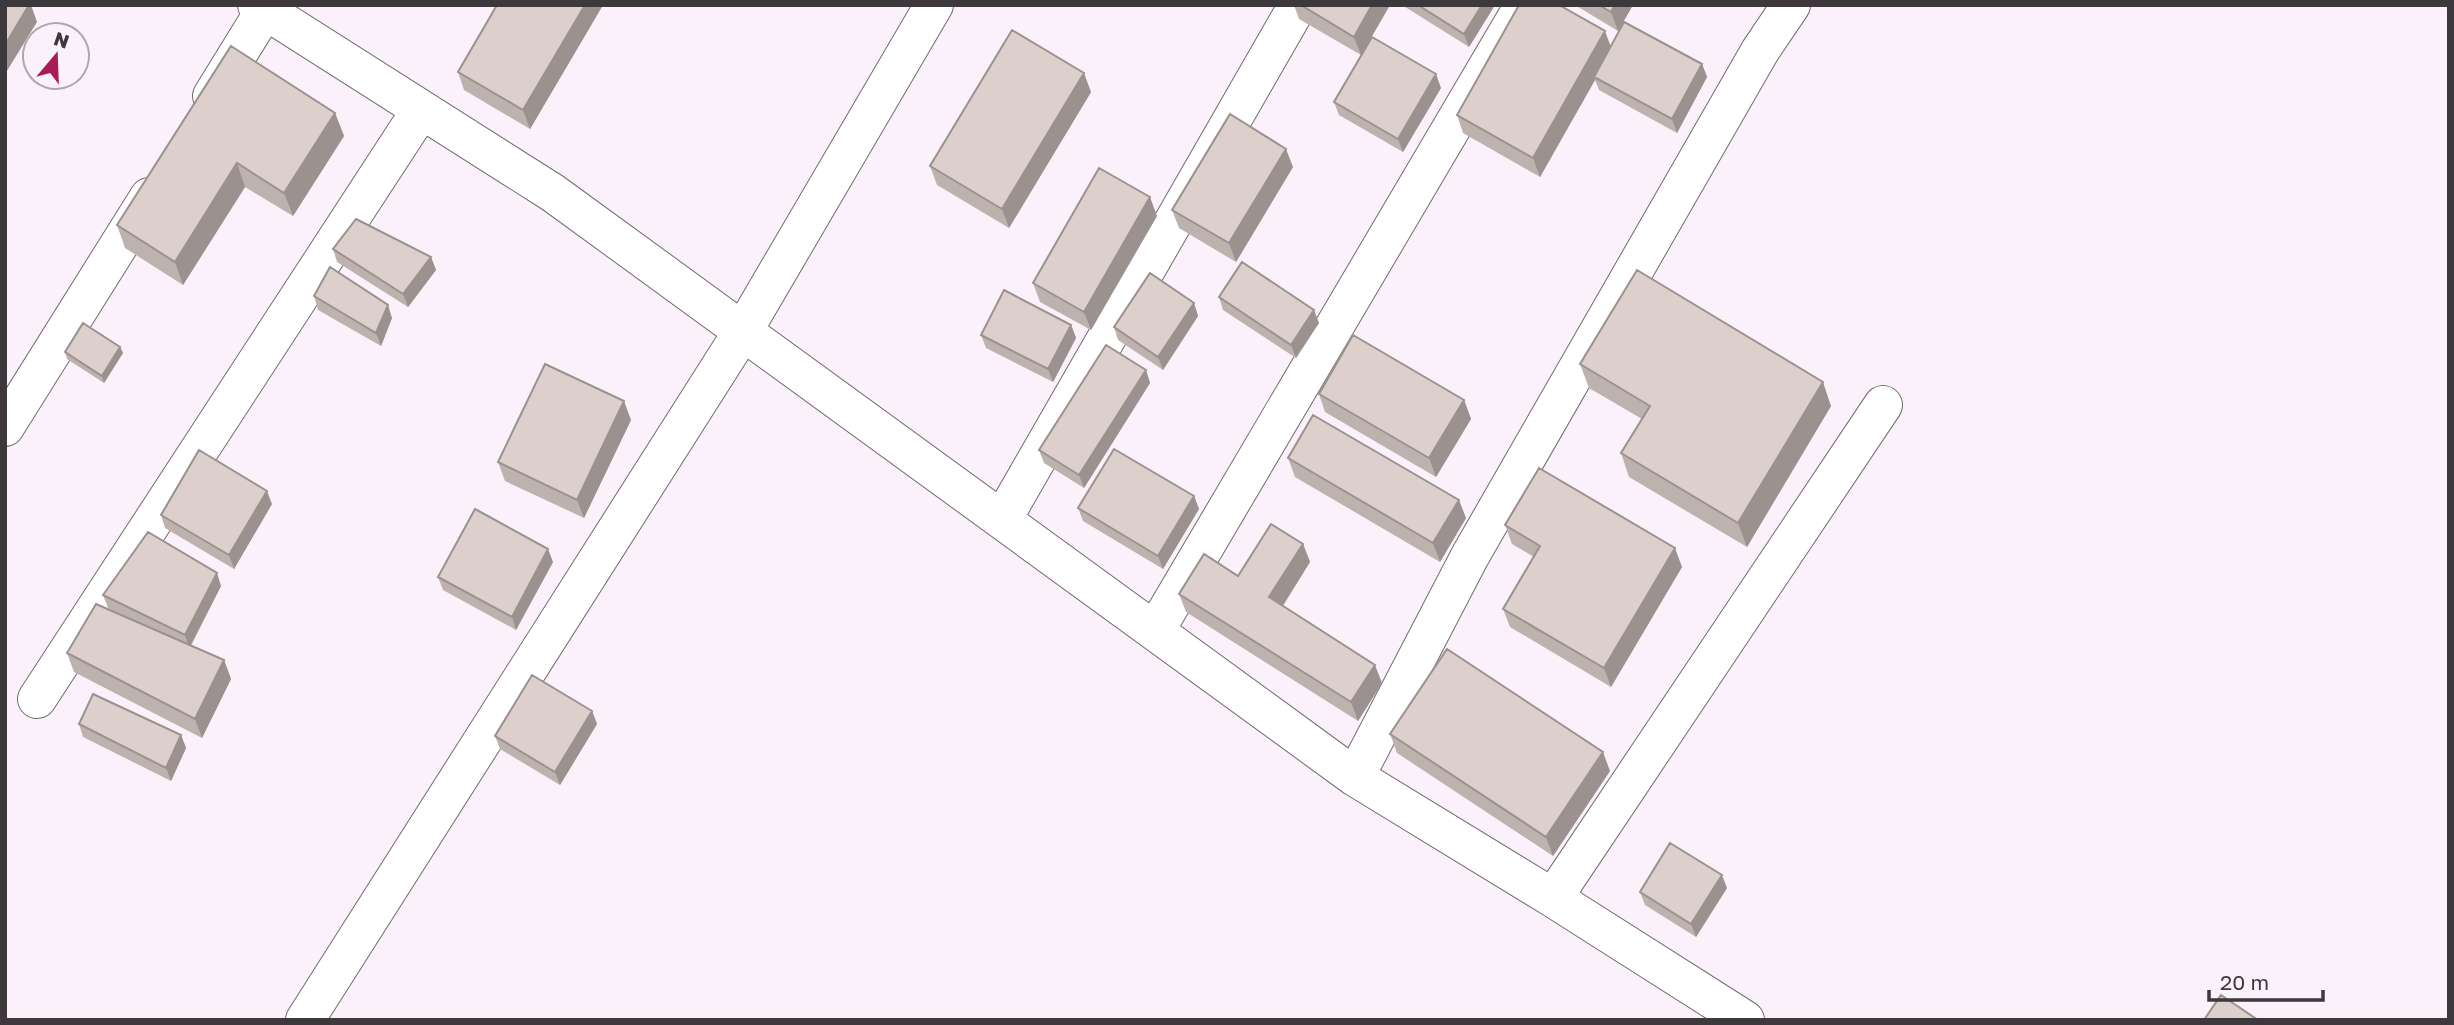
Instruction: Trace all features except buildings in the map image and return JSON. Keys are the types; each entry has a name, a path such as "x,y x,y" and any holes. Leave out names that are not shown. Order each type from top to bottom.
{"street":[{"path":"305,1020 743,331 934,5"},
{"path":"1002,520 1298,5"},
{"path":"1155,631 1524,5"},
{"path":"1355,777 1469,556 1760,51 1791,5"},
{"path":"197,120 261,8 553,192 1355,777 1745,1020"},
{"path":"37,699 421,110"},
{"path":"5,427 168,167"},
{"path":"1553,898 1883,405"}]}
